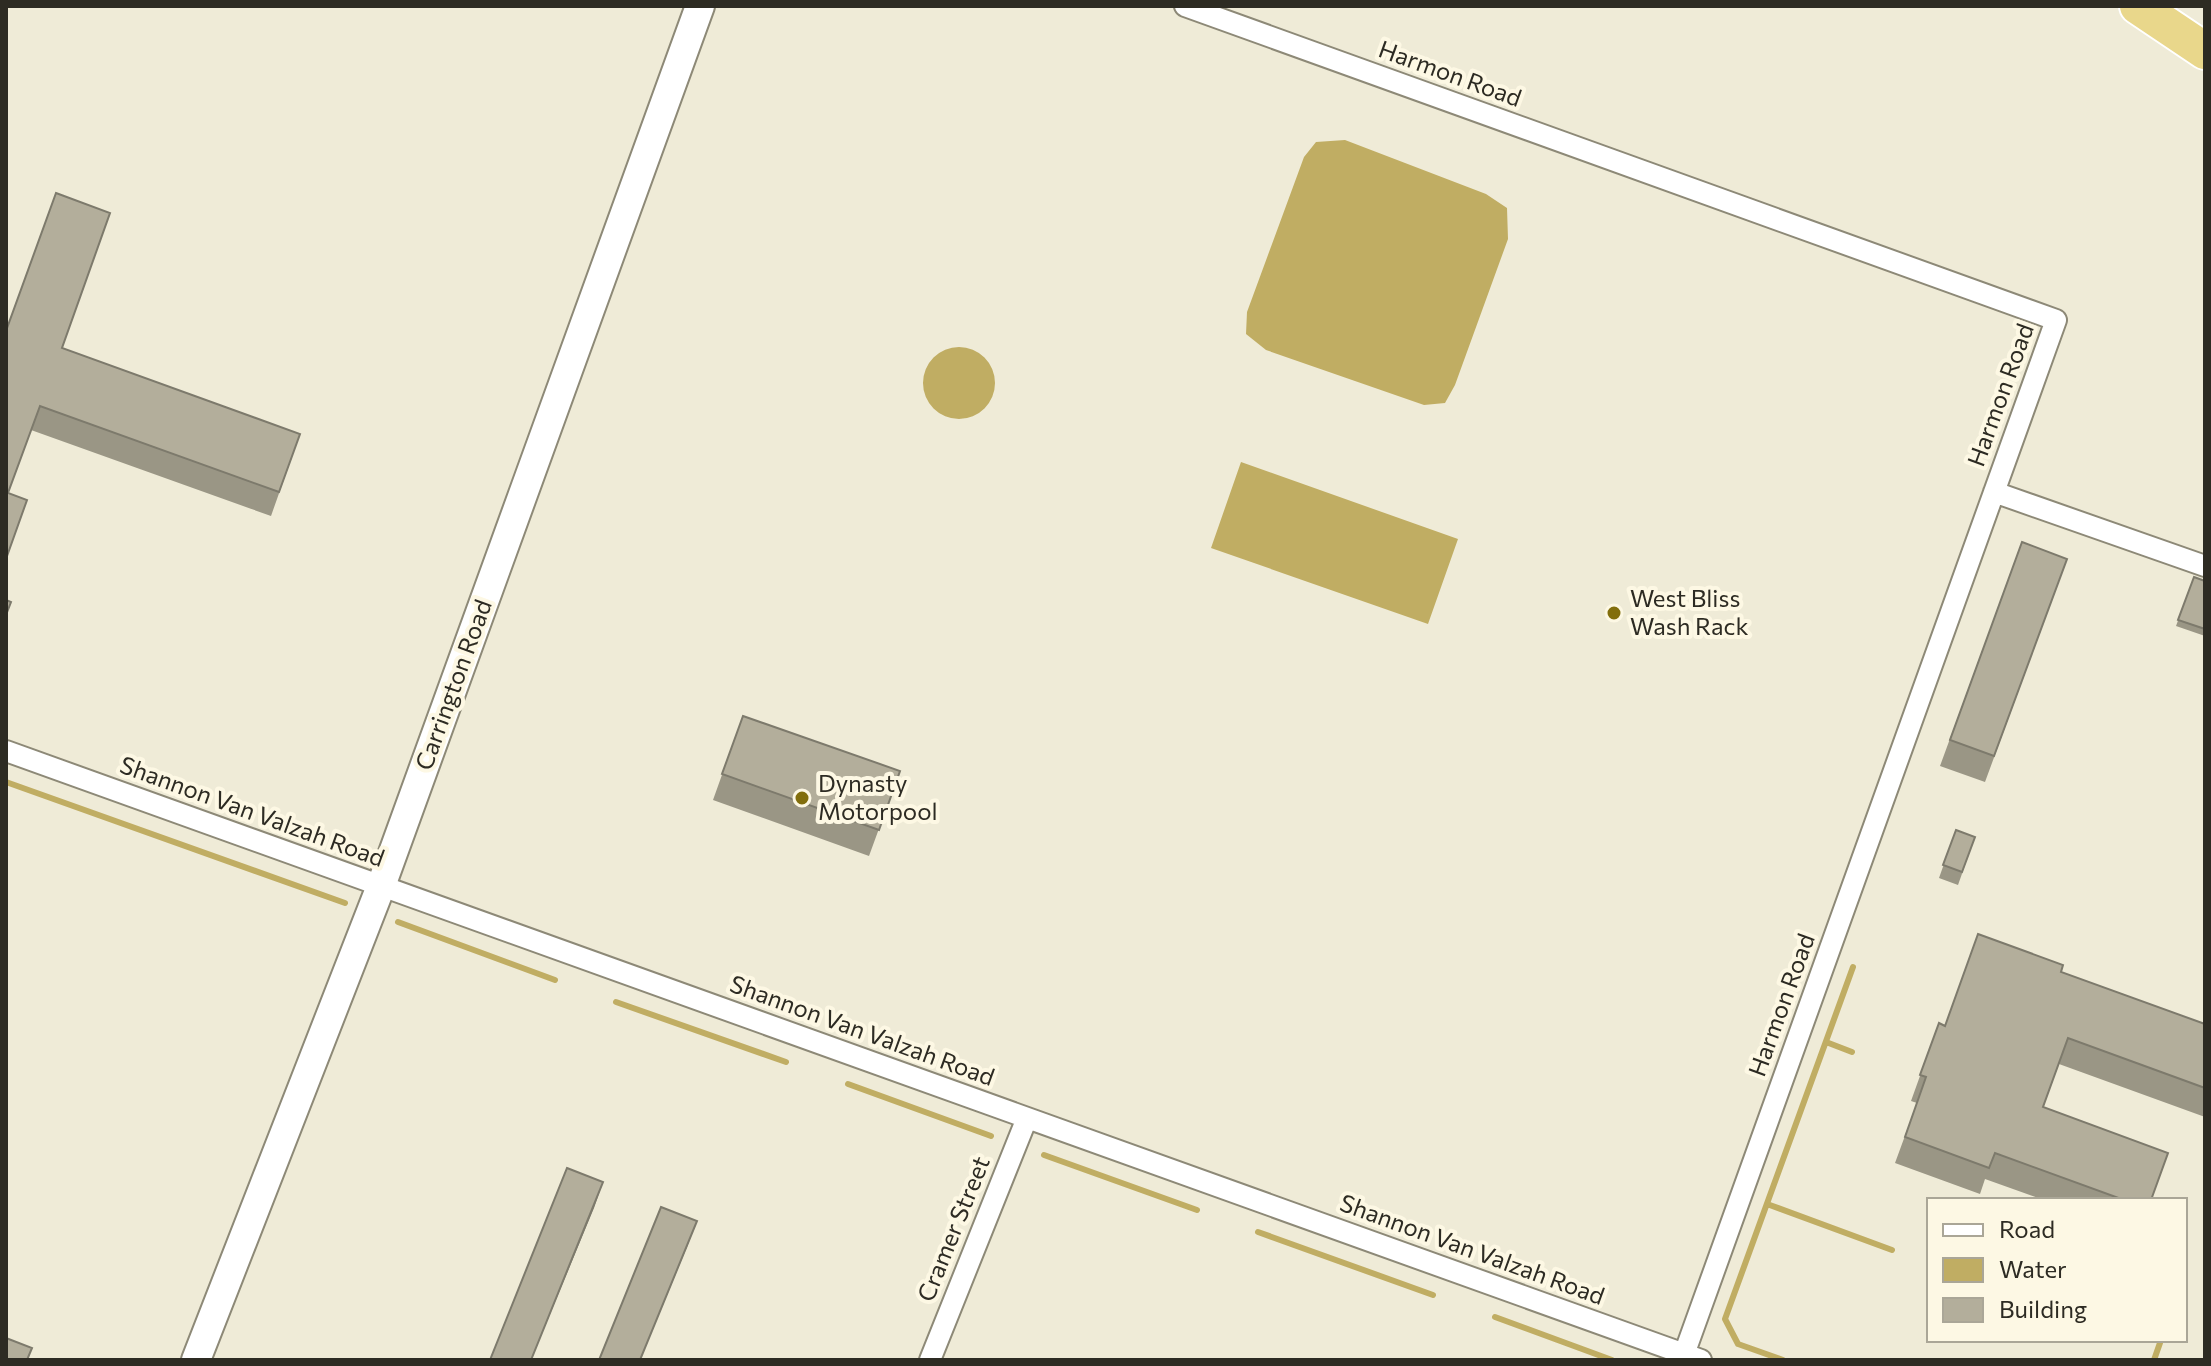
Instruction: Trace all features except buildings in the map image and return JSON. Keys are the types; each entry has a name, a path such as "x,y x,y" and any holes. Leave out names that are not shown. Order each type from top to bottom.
{"highway":[{"path":"2138,6 2205,51"}],"street":[{"name":"Carrington Road","path":"196,1360 381,886 700,6"},
{"name":"Harmon Road","path":"1185,6 2056,320 1689,1358"},
{"path":"1994,492 2205,566"},
{"name":"Shannon Van Valzah Road","path":"6,751 1689,1358"},
{"name":"Cramer Street","path":"930,1360 1027,1118"}],"water":[{"path":"1345,140 1486,194 1507,208 1508,239 1455,385 1445,403 1424,405 1266,350 1246,334 1247,312 1304,157 1316,142"},
{"path":"959,347 979,353 989,363 995,383 989,403 979,413 959,419 939,413 929,403 923,383 929,363 939,353"},
{"path":"1241,462 1458,539 1428,624 1211,548"}],"waterway":[{"path":"6,782 345,903"},
{"path":"398,922 555,980"},
{"path":"1783,1360 1738,1344 1725,1319 1853,967"},
{"path":"616,1002 786,1062"},
{"path":"1826,1042 1852,1052"},
{"path":"848,1084 991,1136"},
{"path":"1044,1155 1197,1210"},
{"path":"1767,1204 1892,1250"},
{"path":"1258,1232 1433,1295"},
{"path":"1495,1317 1612,1360"},
{"path":"2154,1360 2160,1342"}],"place":[{"name":"West Bliss Wash Rack","path":"1614,613"},
{"name":"Dynasty Motorpool","path":"802,798"}]}
